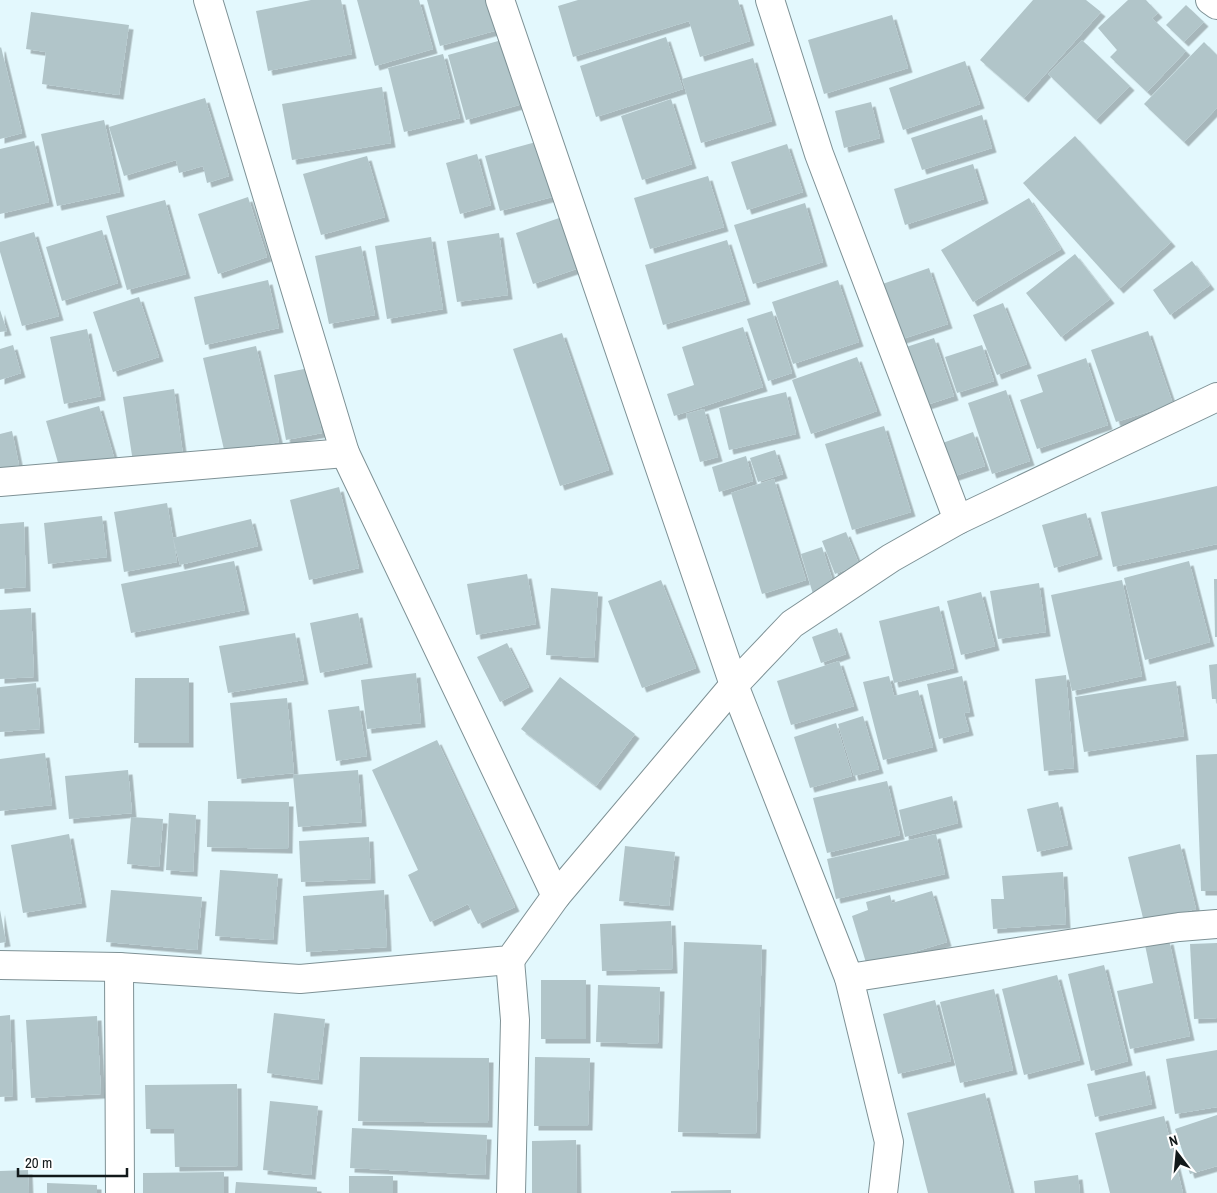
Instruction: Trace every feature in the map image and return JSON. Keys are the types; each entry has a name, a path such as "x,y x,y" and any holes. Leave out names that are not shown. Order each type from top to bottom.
{"street":[{"path":"208,0 345,454 556,896"},
{"path":"500,0 734,685 849,978 889,1142 884,1193"},
{"path":"770,0 819,154 958,520"},
{"path":"1210,0 1217,5"},
{"path":"511,1193 514,1020 510,960 556,896 734,685 792,624 891,558 958,520 1217,397"},
{"path":"0,482 345,454"},
{"path":"849,978 1160,930 1217,924"},
{"path":"0,965 119,967 300,979 510,960"},
{"path":"119,967 120,1193"}],"building":[{"path":"311,0 341,0 352,54 268,71 256,11"},
{"path":"357,0 419,0 433,49 375,66"},
{"path":"427,0 490,0 498,30 440,46"},
{"path":"578,0 738,0 750,41 700,57 689,21 573,57 558,6"},
{"path":"1033,0 1086,0 1101,12 1024,98 980,60"},
{"path":"1128,0 1146,0 1158,13 1152,18 1186,51 1147,92 1110,57 1117,50 1098,28"},
{"path":"1186,5 1204,22 1184,42 1166,25"},
{"path":"31,12 129,25 119,95 42,84 46,52 26,49"},
{"path":"892,15 908,68 824,94 808,40"},
{"path":"666,37 683,89 596,117 580,66"},
{"path":"509,38 526,103 466,120 448,55"},
{"path":"1082,40 1130,86 1096,120 1048,74"},
{"path":"1204,42 1217,55 1217,108 1184,142 1144,104"},
{"path":"0,48 22,133 0,139"},
{"path":"443,54 460,118 404,132 388,68"},
{"path":"753,58 772,121 701,143 682,79"},
{"path":"965,61 980,104 903,130 889,88"},
{"path":"382,87 391,143 292,160 282,104"},
{"path":"205,98 229,176 207,183 203,166 179,173 176,160 124,176 109,127"},
{"path":"671,99 692,164 642,180 621,116"},
{"path":"871,102 880,138 844,148 835,111"},
{"path":"982,115 992,148 922,170 911,138"},
{"path":"104,120 120,192 57,206 41,134"},
{"path":"1075,136 1171,242 1119,289 1023,183"},
{"path":"34,141 49,202 0,214 0,149"},
{"path":"536,142 552,197 500,211 485,156"},
{"path":"787,144 803,192 747,210 731,162"},
{"path":"477,154 491,205 460,214 446,163"},
{"path":"367,156 385,217 321,235 303,174"},
{"path":"973,164 984,199 905,225 894,189"},
{"path":"708,176 724,227 650,249 634,198"},
{"path":"248,197 267,257 218,274 198,214"},
{"path":"1029,198 1061,249 973,302 941,250"},
{"path":"165,200 186,274 127,290 106,216"},
{"path":"805,203 823,262 753,284 734,225"},
{"path":"562,217 579,268 533,284 516,233"},
{"path":"102,230 118,283 62,301 46,247"},
{"path":"34,232 59,316 22,326 0,252 0,242"},
{"path":"499,233 508,295 457,302 447,241"},
{"path":"431,237 443,309 387,319 375,246"},
{"path":"727,240 746,300 663,325 645,265"},
{"path":"361,246 375,315 329,324 315,256"},
{"path":"1075,254 1110,299 1061,337 1026,293"},
{"path":"1192,261 1210,285 1170,315 1153,290"},
{"path":"929,268 948,324 884,345 865,290"},
{"path":"268,280 279,328 205,345 194,297"},
{"path":"838,280 859,342 793,364 772,302"},
{"path":"139,297 159,357 113,372 93,312"},
{"path":"1003,303 1027,364 997,375 973,315"},
{"path":"0,310 7,331 0,332"},
{"path":"772,311 792,373 768,381 747,319"},
{"path":"743,327 763,387 674,416 667,394 694,385 682,347"},
{"path":"87,329 101,396 64,404 50,337"},
{"path":"1148,331 1173,404 1116,422 1091,350"},
{"path":"562,333 609,470 560,486 513,349"},
{"path":"934,338 954,396 917,408 897,350"},
{"path":"13,345 21,373 0,380 0,349"},
{"path":"982,345 994,381 957,393 945,357"},
{"path":"256,346 279,442 225,454 203,358"},
{"path":"857,357 877,411 811,434 792,380"},
{"path":"1086,358 1108,425 1037,449 1020,400 1043,392 1037,375"},
{"path":"309,368 322,433 286,440 274,375"},
{"path":"174,389 183,455 133,462 123,397"},
{"path":"1006,390 1030,461 992,474 968,403"},
{"path":"786,392 796,434 729,450 719,408"},
{"path":"99,406 116,464 63,480 46,421"},
{"path":"704,409 718,457 700,462 686,414"},
{"path":"884,426 911,512 852,530 825,444"},
{"path":"12,431 19,465 0,469 0,434"},
{"path":"973,432 985,466 937,482 926,449"},
{"path":"775,450 783,474 758,482 750,458"},
{"path":"746,456 753,481 719,492 712,467"},
{"path":"774,479 806,580 762,594 731,493"},
{"path":"1217,486 1217,544 1113,567 1101,512"},
{"path":"339,487 359,568 309,580 290,500"},
{"path":"167,503 177,562 124,572 114,512"},
{"path":"1086,513 1098,555 1054,568 1042,525"},
{"path":"102,516 107,557 48,564 44,523"},
{"path":"251,519 258,546 180,565 173,538"},
{"path":"24,522 26,587 0,589 0,524"},
{"path":"846,532 859,564 835,574 822,541"},
{"path":"822,547 835,588 813,594 801,554"},
{"path":"234,561 245,610 131,633 121,584"},
{"path":"1189,561 1210,642 1145,660 1124,578"},
{"path":"527,574 536,624 476,635 467,584"},
{"path":"1214,579 1217,579 1217,637 1215,637"},
{"path":"661,580 696,668 642,688 608,601"},
{"path":"1122,580 1142,676 1072,691 1051,595"},
{"path":"1039,583 1046,632 998,639 990,591"},
{"path":"551,588 598,592 594,658 546,655"},
{"path":"981,592 995,646 961,655 947,601"},
{"path":"939,606 954,668 894,683 879,621"},
{"path":"31,608 34,677 0,679 0,610"},
{"path":"358,613 368,663 320,673 310,623"},
{"path":"837,628 846,654 821,663 812,637"},
{"path":"295,633 304,680 228,693 219,646"},
{"path":"507,643 529,687 500,702 477,657"},
{"path":"839,661 854,706 791,725 777,681"},
{"path":"1217,664 1217,699 1212,699 1209,665"},
{"path":"416,673 421,723 367,729 361,680"},
{"path":"1066,675 1074,768 1044,771 1035,679"},
{"path":"889,676 894,696 918,690 933,747 883,760 863,682"},
{"path":"962,676 970,712 964,713 969,731 939,739 927,684"},
{"path":"560,677 635,734 596,786 521,729"},
{"path":"135,678 189,678 189,743 134,743"},
{"path":"1176,681 1184,736 1084,752 1075,697"},
{"path":"36,683 40,729 0,732 0,687"},
{"path":"287,698 294,773 237,779 230,703"},
{"path":"359,706 367,756 336,761 328,710"},
{"path":"863,716 879,769 854,776 838,724"},
{"path":"836,723 852,776 810,788 794,737"},
{"path":"437,740 515,907 478,924 468,904 430,922 408,875 418,870 372,770"},
{"path":"45,753 52,805 0,811 0,759"},
{"path":"1217,754 1217,891 1201,891 1196,755"},
{"path":"128,770 132,813 69,819 65,776"},
{"path":"358,770 362,822 298,827 293,775"},
{"path":"887,781 900,835 827,853 813,798"},
{"path":"952,796 958,823 905,837 899,810"},
{"path":"208,801 289,802 288,849 207,847"},
{"path":"1058,802 1068,845 1037,852 1027,809"},
{"path":"169,813 196,815 193,872 166,870"},
{"path":"131,817 163,819 159,867 127,864"},
{"path":"69,834 82,903 23,913 11,845"},
{"path":"936,834 945,874 836,899 827,859"},
{"path":"369,837 371,879 301,882 299,841"},
{"path":"1180,844 1196,909 1144,922 1128,857"},
{"path":"625,846 675,852 669,906 619,901"},
{"path":"220,870 278,874 273,940 215,936"},
{"path":"1063,872 1066,924 993,929 991,899 1004,899 1002,876"},
{"path":"111,890 202,897 197,950 106,942"},
{"path":"384,890 387,947 306,952 303,896"},
{"path":"932,891 947,942 867,966 852,916 868,910 866,902 890,895 892,903"},
{"path":"0,910 6,942 0,943"},
{"path":"671,921 673,969 602,971 600,924"},
{"path":"1169,940 1190,1036 1130,1049 1117,991 1153,983 1145,945"},
{"path":"684,942 762,945 756,1134 678,1132"},
{"path":"1217,943 1217,1018 1194,1019 1190,944"},
{"path":"1104,965 1128,1061 1091,1071 1068,974"},
{"path":"1057,975 1080,1060 1024,1075 1002,989"},
{"path":"541,980 586,980 586,1039 541,1039"},
{"path":"598,985 660,987 658,1044 596,1042"},
{"path":"994,989 1013,1070 960,1083 940,1002"},
{"path":"935,1000 951,1061 898,1074 883,1014"},
{"path":"274,1013 325,1019 318,1080 267,1073"},
{"path":"10,1015 13,1096 0,1097 0,1016"},
{"path":"97,1016 101,1094 31,1098 26,1020"},
{"path":"1217,1050 1217,1107 1175,1114 1166,1059"},
{"path":"360,1057 489,1058 488,1123 358,1121"},
{"path":"535,1057 590,1058 588,1126 534,1126"},
{"path":"1145,1071 1152,1104 1095,1117 1087,1084"},
{"path":"237,1084 238,1166 175,1167 174,1129 146,1129 145,1085"},
{"path":"985,1093 1011,1193 928,1193 907,1113"},
{"path":"270,1101 318,1106 311,1175 263,1170"},
{"path":"1217,1115 1217,1166 1190,1174 1175,1129"},
{"path":"1164,1116 1183,1193 1110,1193 1095,1133"},
{"path":"352,1128 487,1135 485,1175 350,1168"},
{"path":"576,1140 577,1193 532,1193 532,1141"},
{"path":"28,1170 29,1193 0,1193 0,1171"},
{"path":"224,1172 224,1193 143,1193 143,1173"},
{"path":"1078,1175 1080,1193 1035,1193 1034,1181"},
{"path":"349,1176 393,1176 393,1193 349,1193"},
{"path":"236,1182 317,1187 317,1193 235,1193"},
{"path":"47,1183 97,1185 97,1193 47,1193"},
{"path":"731,1190 731,1193 671,1193 671,1191"}]}
